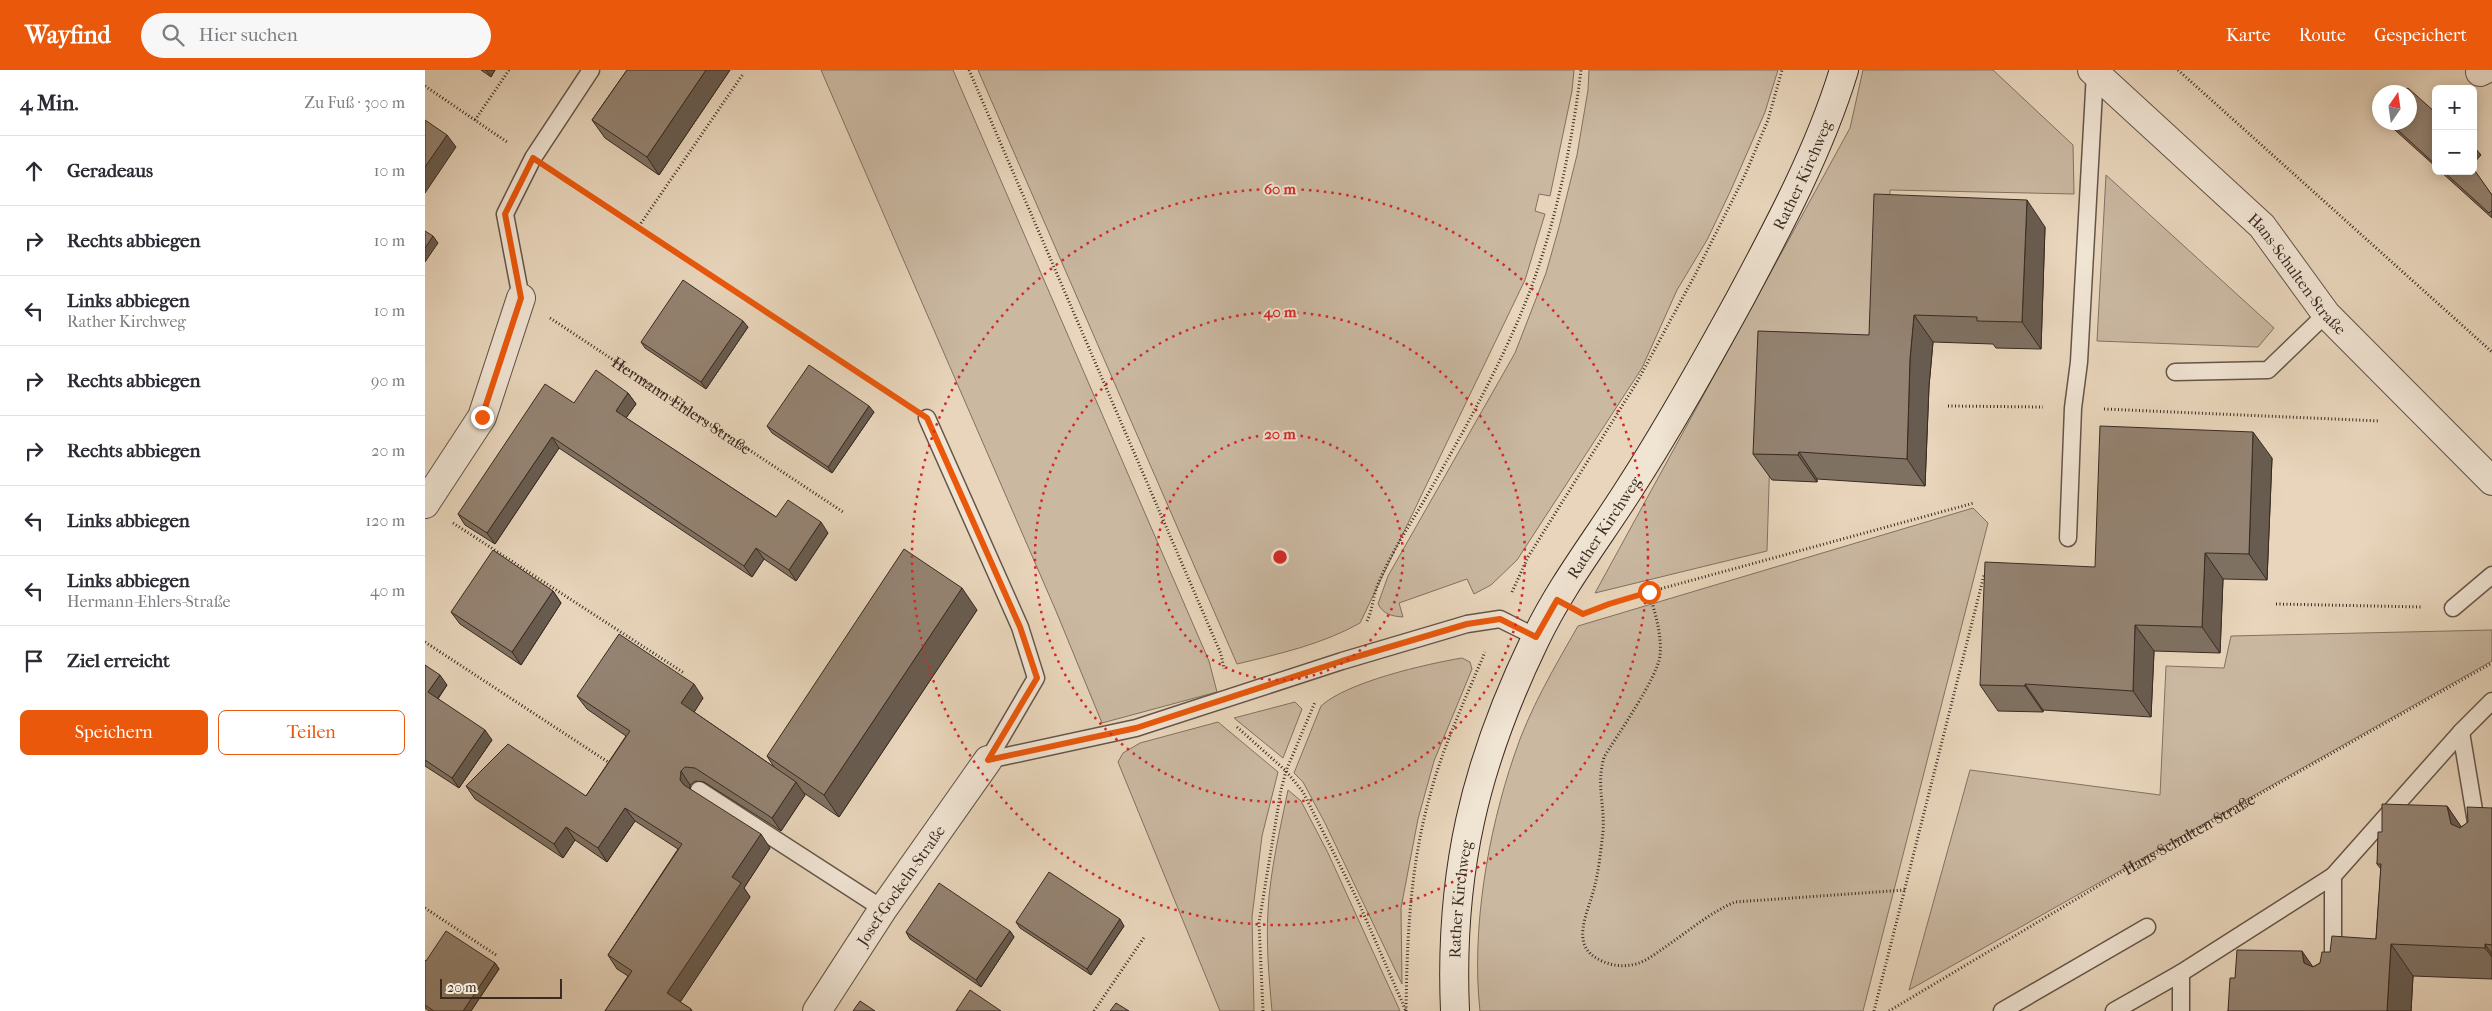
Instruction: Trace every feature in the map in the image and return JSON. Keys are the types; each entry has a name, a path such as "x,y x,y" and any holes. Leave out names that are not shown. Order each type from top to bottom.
{"street":[{"name":"Rather Kirchweg","path":"1455,1011 1453,949 1456,903 1470,818 1491,744 1536,637 1557,600 1659,441 1760,261 1819,137 1844,70"},
{"name":"Hans-Schulten-Straße","path":"2094,72 2261,226 2326,314 2492,481"},
{"path":"425,504 482,417 521,298"},
{"name":"Josef-Gockeln-Straße","path":"817,1011 883,909 988,760"}],"lane":[{"path":"521,298 505,214 533,158 591,70"},
{"name":"Hans-Schulten-Straße","path":"2068,538 2073,408 2079,362 2094,72"},
{"path":"2175,372 2268,370 2326,314"},
{"path":"927,418 1020,627 1037,678 988,760"},
{"path":"2453,608 2492,575"},
{"path":"988,760 1136,728 1342,661 1467,624 1500,619 1536,637"},
{"path":"2114,1011 2181,973 2333,876 2461,732 2492,701"},
{"path":"2461,732 2479,840"},
{"path":"699,790 883,909"},
{"path":"2333,876 2333,979"},
{"path":"2002,1011 2147,927"},
{"path":"2181,973 2181,1011"}],"path":[{"path":"475,120 509,70"},
{"path":"969,70 1221,654 1230,720 1286,771 1303,792 1358,901 1406,1011"},
{"path":"1263,1011 1259,924 1281,790 1286,771 1312,707 1369,620 1379,581 1453,449 1513,331 1550,230 1574,121 1581,70"},
{"path":"2178,70 2492,352"},
{"path":"637,229 743,74"},
{"path":"425,86 637,229 927,418"},
{"name":"Hermann-Ehlers-Straße","path":"521,298 843,512"},
{"path":"1948,406 2073,408 2433,423"},
{"path":"1517,581 1583,614 1649,592 1974,503"},
{"path":"449,521 684,673"},
{"path":"1874,1011 1984,576"},
{"path":"1649,592 1659,628 1660,647 1657,667 1604,757 1600,772 1599,789 1603,834 1596,880 1583,927 1586,948 1593,957 1607,963 1623,966 1637,964 1721,908 1735,902 1905,890"},
{"path":"2276,604 2453,608"},
{"path":"425,642 619,770"},
{"name":"Hans-Schulten-Straße","path":"1889,1011 2130,867 2492,663"},
{"path":"425,908 497,955"},
{"path":"1094,1011 1145,936"}],"shaded area":[{"path":"821,70 953,70 1209,661 1217,692 1102,723 1056,611"},
{"path":"978,70 1574,70 1572,91 1550,196 1539,194 1535,211 1545,214 1525,280 1360,623 1316,643 1237,664"},
{"path":"1589,70 1778,70 1765,112 1730,192 1707,240 1677,290 1642,368 1517,560 1491,585 1474,594 1467,579 1399,603 1403,617 1389,614 1383,611 1378,604 1388,576 1515,353 1546,273 1577,155 1588,90"},
{"path":"1863,70 1993,70 2073,145 2074,194 1890,190 1883,356 1773,355 1767,551 1595,593 1850,128"},
{"path":"2106,175 2274,328 2258,347 2097,341"},
{"path":"1973,508 1988,523 1863,1011 1480,1011 1478,948 1480,915 1489,849 1496,817 1514,756 1527,722 1578,626"},
{"path":"2492,630 2492,661 1909,990 1970,770 2160,795 2166,666 2224,668 2231,636"},
{"path":"1462,658 1470,662 1472,669 1434,761 1418,819 1401,908 1402,984 1325,823 1303,782 1294,773 1321,706 1333,697 1388,675"},
{"path":"1295,702 1302,709 1283,758 1234,718"},
{"path":"1218,722 1278,772 1262,836 1252,917 1254,1011 1220,1011 1118,762 1123,753 1140,743"},
{"path":"1288,790 1301,801 1328,853 1400,1011 1272,1011 1267,923 1273,866"}],"building":[{"path":"627,70 706,70 647,157 592,120"},
{"path":"2417,96 2432,109 2432,161 2398,130 2417,130"},
{"path":"425,120 447,135 425,167"},
{"path":"2477,174 2492,195 2492,210 2489,213 2447,175"},
{"path":"1874,194 2027,200 2022,322 1977,321 1977,317 1914,315 1910,359 1907,459 1799,452 1798,455 1753,454 1758,331 1869,335"},
{"path":"425,231 433,236 425,248"},
{"path":"683,280 743,321 701,382 641,342"},
{"path":"809,365 869,406 828,467 767,426"},
{"path":"596,370 628,393 616,411 776,517 788,500 821,522 789,570 756,548 744,566 552,437 487,533 458,514 545,384 574,403"},
{"path":"2100,426 2253,432 2249,554 2205,553 2202,627 2135,625 2133,691 2025,684 2025,686 1980,685 1985,562 2095,567"},
{"path":"904,549 962,588 824,795 767,756"},
{"path":"493,550 553,591 512,652 451,612"},
{"path":"619,634 694,684 681,703 796,782 772,818 695,768 685,767 681,771 680,780 684,785 761,834 732,877 741,883 667,993 691,1009 690,1011 605,1011 632,971 608,955 682,844 625,808 598,848 566,827 554,844 466,786 508,744 586,796 630,731 577,696"},
{"path":"425,665 440,675 428,692 485,730 452,778 425,760"},
{"path":"2382,804 2447,806 2451,824 2460,828 2468,822 2467,807 2492,808 2492,945 2485,944 2485,948 2391,944 2387,1011 2228,1011 2230,978 2235,978 2237,950 2302,951 2304,963 2313,967 2320,963 2322,952 2330,952 2332,936 2376,939 2381,864 2377,864 2378,832 2382,832"},
{"path":"1049,872 1120,919 1087,969 1016,922"},
{"path":"939,883 1010,931 976,980 906,932"},
{"path":"446,931 495,963 463,1011 434,1011 425,1005 425,960"},
{"path":"970,990 1001,1011 956,1011"},
{"path":"860,1001 875,1011 853,1011"},
{"path":"1116,1003 1129,1011 1110,1011"}],"route":[{"path":"482,417 521,298 505,214 533,158 637,229 927,418 1020,627 1037,678 988,760 1136,728 1342,661 1467,624 1500,619 1536,637 1557,600 1583,614 1649,592"}]}
